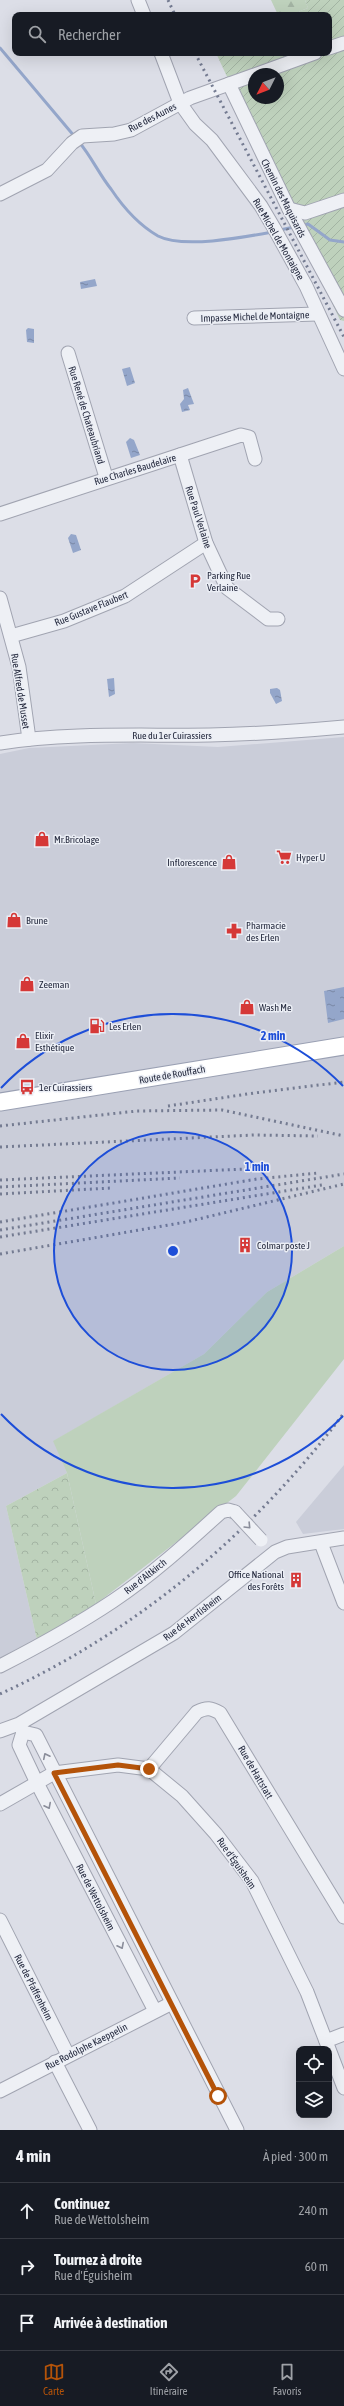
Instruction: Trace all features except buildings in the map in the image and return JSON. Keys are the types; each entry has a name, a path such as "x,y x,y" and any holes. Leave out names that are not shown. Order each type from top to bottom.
{"main road":[{"name":"Route de Rouffach","path":"0,1102 344,1046"}],"street":[{"path":"138,0 143,12"},
{"path":"332,47 344,43"},
{"name":"Rue Michel de Montaigne","path":"162,56 180,103 195,124 212,140 261,206 275,230 306,286 317,314 344,369"},
{"path":"274,68 307,56"},
{"name":"Rue des Aunes","path":"0,194 47,170 77,140 131,130 180,103 248,77"},
{"name":"Chemin des Maquisards","path":"229,84 290,210 344,310"},
{"path":"290,210 305,213 344,200"},
{"name":"Impasse Michel de Montaigne","path":"194,318 317,314"},
{"name":"Rue René de Chateaubriand","path":"68,353 106,477"},
{"name":"Rue Charles Baudelaire","path":"0,514 106,477 241,435 249,437 255,459"},
{"name":"Rue Paul Verlaine","path":"180,455 206,543 227,588 268,619 278,619"},
{"name":"Rue Gustave Flaubert","path":"11,636 64,620 125,596 206,543"},
{"name":"Rue Alfred de Musset","path":"0,598 19,667 29,739"},
{"name":"Rue du 1er Cuirassiers","path":"0,743 29,739 120,735 211,735 344,727"},
{"name":"Rue d'Altkirch","path":"0,1666 50,1641 113,1601 158,1568 221,1512 228,1510 235,1512 261,1540 275,1552"},
{"name":"Rue de Herrlisheim","path":"0,1731 21,1728 174,1634 275,1552 287,1547 321,1543 344,1538"},
{"path":"321,1543 344,1603"},
{"name":"Rue de Hattstatt","path":"149,1769 197,1712 205,1708 211,1708 220,1713 301,1849 344,1917"},
{"name":"Rue de Wettolsheim","path":"155,2011 37,1783 19,1745 21,1728 36,1735 237,2130"},
{"path":"0,1804 54,1773 118,1765 149,1769"},
{"name":"Rue d'Éguisheim","path":"149,1769 182,1796 216,1834 252,1881 300,1978 344,2088"},
{"name":"Rue de Pfaffenheim","path":"0,1920 68,2055"},
{"name":"Rue Rodolphe Kaeppelin","path":"0,2091 172,2003"},
{"path":"326,2040 344,2034"},
{"path":"55,2062 90,2130"}],"shaded area":[{"path":"344,737 344,1246 267,1292 204,1354 54,1441 67,1473 6,1506 37,1640 0,1659 0,754 29,748 133,743 218,747"},
{"path":"344,1465 344,1529 303,1534 296,1522"}],"green space":[{"path":"271,0 305,0 308,8 298,12 277,12"},
{"path":"305,0 344,0 344,321 340,320 217,56 332,56 332,12 298,12 308,8"},
{"path":"344,1246 344,1359 236,1496 96,1604 67,1473 53,1441 204,1354 267,1292"},
{"path":"67,1473 96,1604 37,1640 6,1506"}],"water":[{"path":"95,279 97,286 81,289 80,282"},
{"path":"28,328 34,329 34,343 27,342 26,330"},
{"path":"130,367 135,383 127,386 122,369"},
{"path":"188,388 194,404 188,405 190,410 182,412 180,404 184,399 183,390"},
{"path":"130,438 134,440 140,455 131,458 126,442"},
{"path":"71,534 76,535 81,550 73,553 68,538"},
{"path":"114,678 115,694 109,697 107,679"},
{"path":"277,688 280,690 282,701 276,704 270,693 270,689"},
{"path":"344,987 344,1019 328,1023 324,991"}],"waterway":[{"path":"0,48 75,137"},
{"path":"79,142 126,209 144,227 158,236 169,240 198,242 231,239 272,232"},
{"path":"301,226 308,224 330,240 344,242"},
{"path":"280,230 294,227"}],"railway":[{"path":"168,0 174,12"},
{"path":"197,56 344,337"},
{"path":"168,1106 254,1093 344,1082"},
{"path":"0,1126 137,1111 222,1110 344,1136"},
{"path":"0,1147 254,1135 318,1136"},
{"path":"0,1180 246,1169"},
{"path":"0,1222 257,1179 318,1173"},
{"path":"0,1230 344,1174"},
{"path":"0,1187 180,1178"},
{"path":"0,1254 186,1222 344,1184"},
{"path":"0,1237 322,1185"},
{"path":"0,1194 111,1188"},
{"path":"0,1694 50,1669 99,1641 145,1609 189,1575 231,1538 271,1499 309,1457 344,1413"}],"place":[{"name":"Parking Rue Verlaine","path":"195,581"},
{"name":"Mr.Bricolage","path":"42,839"},
{"name":"Hyper U","path":"284,857"},
{"name":"Inflorescence","path":"229,862"},
{"name":"Brune","path":"14,920"},
{"name":"Pharmacie des Erlen","path":"234,931"},
{"name":"Zeeman","path":"27,984"},
{"name":"Wash Me","path":"247,1007"},
{"name":"Les Erlen","path":"97,1026"},
{"name":"Elixir Esthétique","path":"23,1041"},
{"name":"1er Cuirassiers","path":"27,1087"},
{"name":"Colmar poste J","path":"245,1245"},
{"name":"Office National des Forêts","path":"296,1580"}],"route":[{"path":"149,1769 118,1765 72,1769 54,1773 218,2096"}]}
